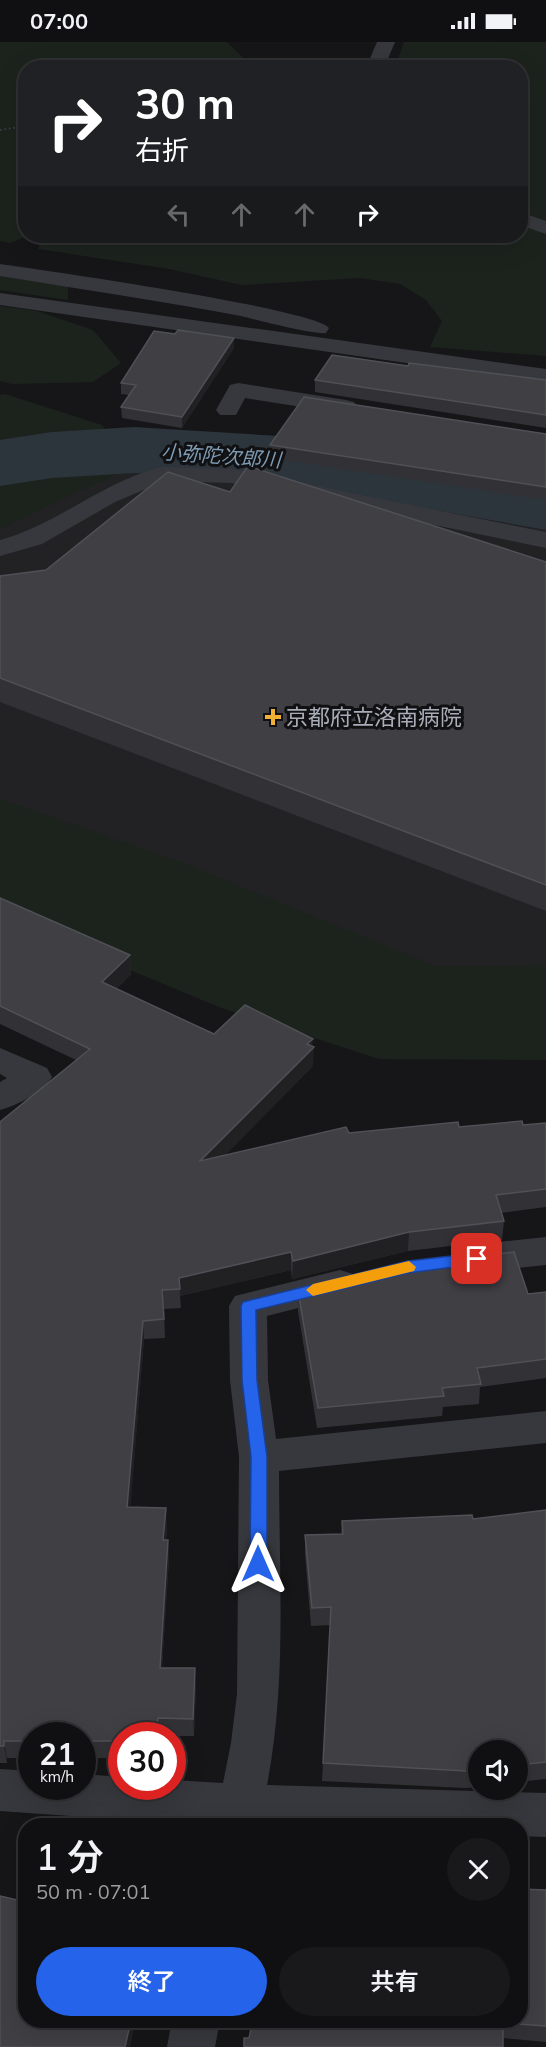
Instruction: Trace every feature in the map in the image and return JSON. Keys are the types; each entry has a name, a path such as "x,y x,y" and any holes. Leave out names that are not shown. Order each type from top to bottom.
{"street":[{"path":"378,60 386,42"},
{"path":"528,221 546,228"},
{"path":"0,270 194,301 298,321 395,357"},
{"path":"8,300 395,357 546,376"},
{"path":"228,410 238,390 364,409"},
{"path":"0,548 33,539 106,497 162,474 231,476 546,540"},
{"path":"0,1060 35,1077 0,1098"},
{"path":"431,1264 546,1251"},
{"path":"238,1816 253,1743 258,1694 259,1457 249,1380 248,1306 374,1275"},
{"path":"259,1457 546,1427"},
{"path":"0,1790 238,1816 546,1815"},
{"path":"191,2047 195,2028"}],"path":[{"path":"0,130 18,127"}],"shaded area":[{"path":"0,42 227,42 245,60 18,60 18,240 10,243 0,241"},
{"path":"404,42 546,42 546,356 430,347 442,321 426,300 400,284 360,278 242,285 169,269 38,249 40,243 528,243 528,146 530,145 528,143 528,60 398,60"},
{"path":"0,273 68,285 68,300 0,290"},
{"path":"0,306 37,311 93,330 121,363 93,382 12,384 0,381"},
{"path":"5,394 102,425 128,469 0,529 0,395"},
{"name":"京都府立洛南病院","path":"134,465 214,466 546,530 546,1036 0,905 0,522"},
{"path":"0,799 171,858 436,966 546,965 546,1060 379,1059 219,1007 0,916"}],"building":[{"path":"178,330 234,338 182,417 121,407 136,385 121,383 154,331 175,334"},
{"path":"332,355 408,366 409,363 546,380 546,415 315,380"},
{"path":"304,397 546,434 546,487 270,445"},
{"path":"248,466 546,562 546,885 0,678 0,576 46,570 168,472 230,492"},
{"path":"0,898 130,955 102,982 214,1034 245,1005 313,1039 307,1044 314,1047 200,1161 346,1127 349,1133 458,1122 459,1127 522,1121 523,1125 546,1123 546,1189 496,1195 504,1221 409,1232 293,1261 291,1252 179,1278 180,1289 162,1290 164,1319 143,1321 127,1507 166,1508 163,1540 168,1540 160,1668 195,1668 193,1719 158,1718 158,1722 108,1722 108,1741 96,1741 96,1722 18,1722 18,1741 4,1741 4,1746 0,1746 0,1122 90,1049 0,1006"},
{"path":"514,1252 528,1294 546,1292 546,1359 477,1368 481,1384 442,1388 444,1396 318,1408 298,1291 410,1264"},
{"path":"546,1510 546,1762 528,1764 528,1740 468,1740 468,1771 323,1763 331,1607 312,1608 305,1535 343,1534 342,1521 472,1515 473,1519"},
{"path":"528,1889 546,1890 546,2026 528,2025"},
{"path":"0,1896 18,1900 18,2028 129,2028 125,2047 0,2047"},
{"path":"251,2028 503,2028 503,2047 244,2047 244,2038 249,2038"}],"waterway":[{"name":"小弥陀次郎川","path":"0,463 52,455 134,450 279,459 546,506"}],"slow traffic":[{"path":"313,1290 409,1267"}],"place":[{"name":"京都府立洛南病院","path":"273,717"}],"route":[{"path":"258,1564 259,1457 249,1380 248,1306 408,1267 477,1259"}]}
